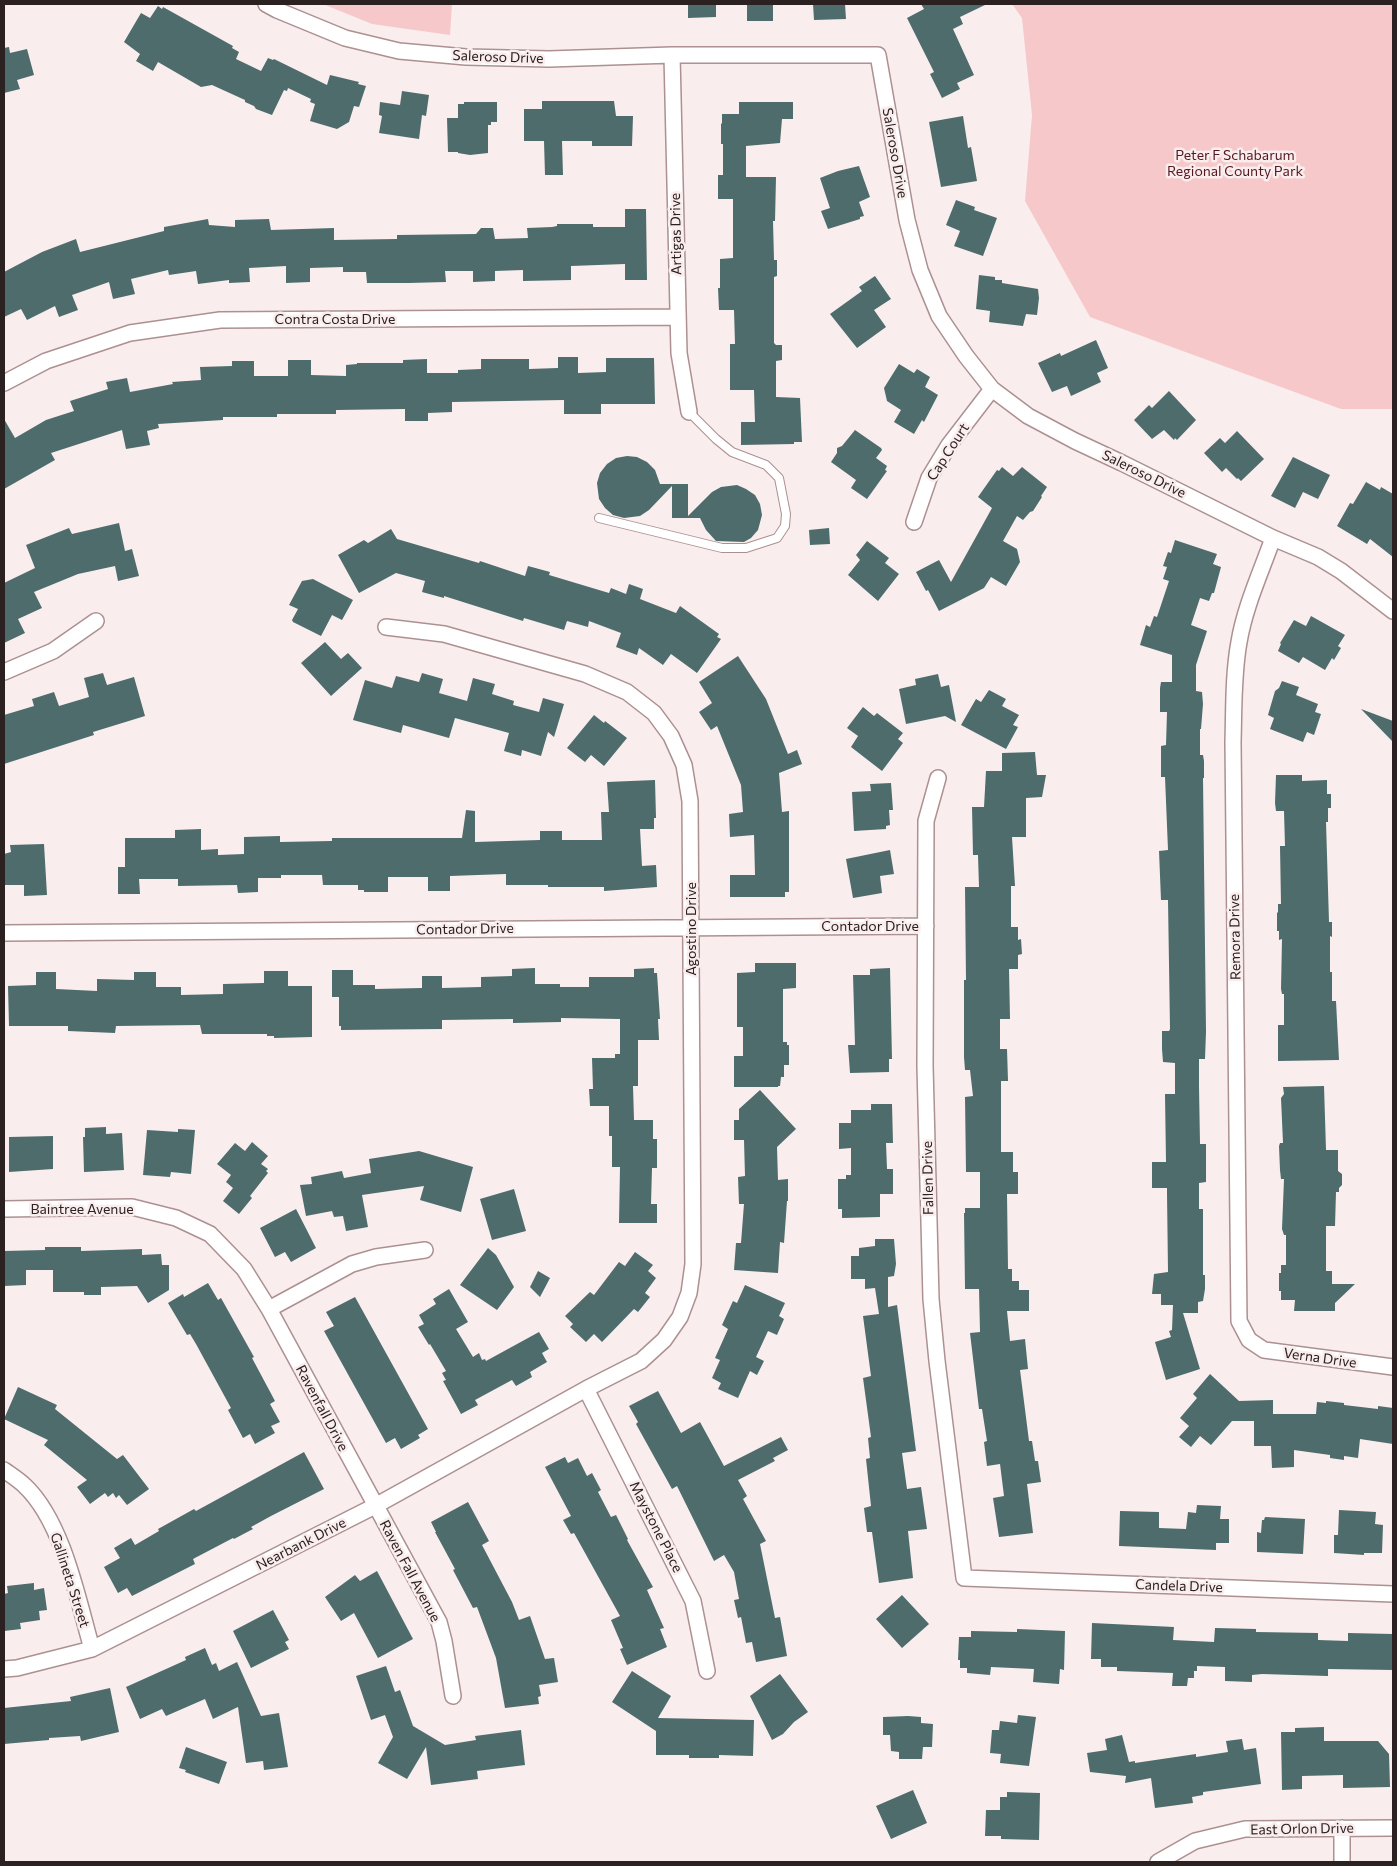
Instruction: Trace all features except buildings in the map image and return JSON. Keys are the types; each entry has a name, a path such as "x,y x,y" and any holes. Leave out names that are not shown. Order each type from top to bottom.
{"street":[{"name":"Saleroso Drive","path":"266,4 276,10 345,38 400,51 466,57 550,59 672,55 878,55 906,220 920,270 939,316 966,356 992,389 1028,416 1273,538 1318,556 1373,594 1393,611"},
{"name":"Artigas Drive","path":"672,55 677,316 679,353 689,412"},
{"name":"Contra Costa Drive","path":"4,383 46,361 130,333 220,320 677,316"},
{"name":"Cap Court","path":"914,522 929,478 949,445 992,389"},
{"name":"Remora Drive","path":"1249,1340 1239,1321 1234,679 1239,641 1252,594 1273,538"},
{"path":"4,672 53,651 96,621"},
{"name":"Agostino Drive","path":"386,628 444,634 585,674 627,692 654,713 671,736 684,765 690,801 694,1264 689,1293 680,1318 664,1340 642,1361 586,1388"},
{"name":"Fallen Drive","path":"938,778 926,821 925,1066 930,1299 936,1361 964,1578"},
{"name":"Contador Drive","path":"4,933 926,926"},
{"name":"Baintree Avenue","path":"4,1209 132,1207 176,1218 210,1234 244,1269 269,1309"},
{"path":"269,1309 352,1264 376,1257 425,1250"},
{"name":"Ravenfall Drive","path":"269,1309 375,1506"},
{"name":"Verna Drive","path":"1249,1340 1264,1350 1393,1367"},
{"name":"Nearbank Drive","path":"4,1669 17,1668 92,1649 375,1506 586,1388"},
{"name":"Maystone Place","path":"586,1388 693,1601 707,1671"},
{"name":"Gallineta Street","path":"4,1470 26,1486 47,1515 61,1544 92,1649"},
{"name":"Raven Fall Avenue","path":"375,1506 439,1622 453,1696"},
{"name":"Candela Drive","path":"964,1578 1393,1594"},
{"path":"1342,1828 1342,1862"},
{"name":"East Orlon Drive","path":"1158,1862 1195,1841 1245,1829 1393,1828"}],"lane":[{"path":"598,518 722,548 746,548 776,538 785,526 786,514 779,478 766,465 732,452 689,412"}],"green space":[{"path":"323,4 452,4 450,35 372,24"},
{"name":"Peter F Schabarum Regional County Park","path":"1012,4 1393,4 1393,409 1341,409 1090,317 1025,201 1032,115 1022,18"}]}
